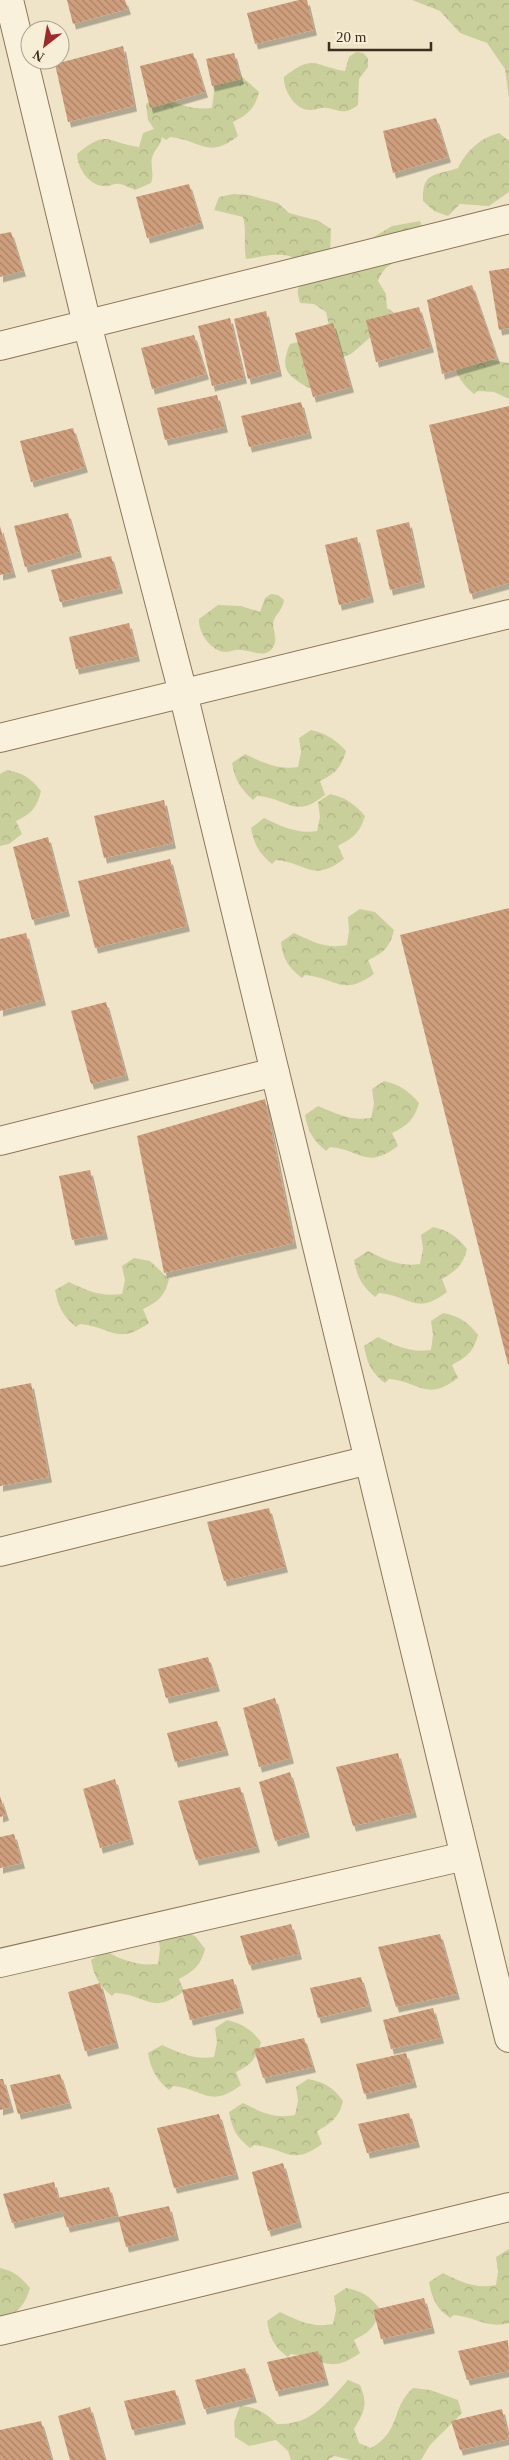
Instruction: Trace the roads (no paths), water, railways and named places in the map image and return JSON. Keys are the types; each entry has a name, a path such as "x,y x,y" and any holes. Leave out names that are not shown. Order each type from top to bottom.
{"street":[{"path":"9,0 87,324 183,693 509,2038"},
{"path":"0,346 509,219"},
{"path":"0,738 509,614"},
{"path":"0,1140 275,1072"},
{"path":"0,1552 369,1460"},
{"path":"0,1963 465,1856"},
{"path":"0,2331 509,2207"}]}
